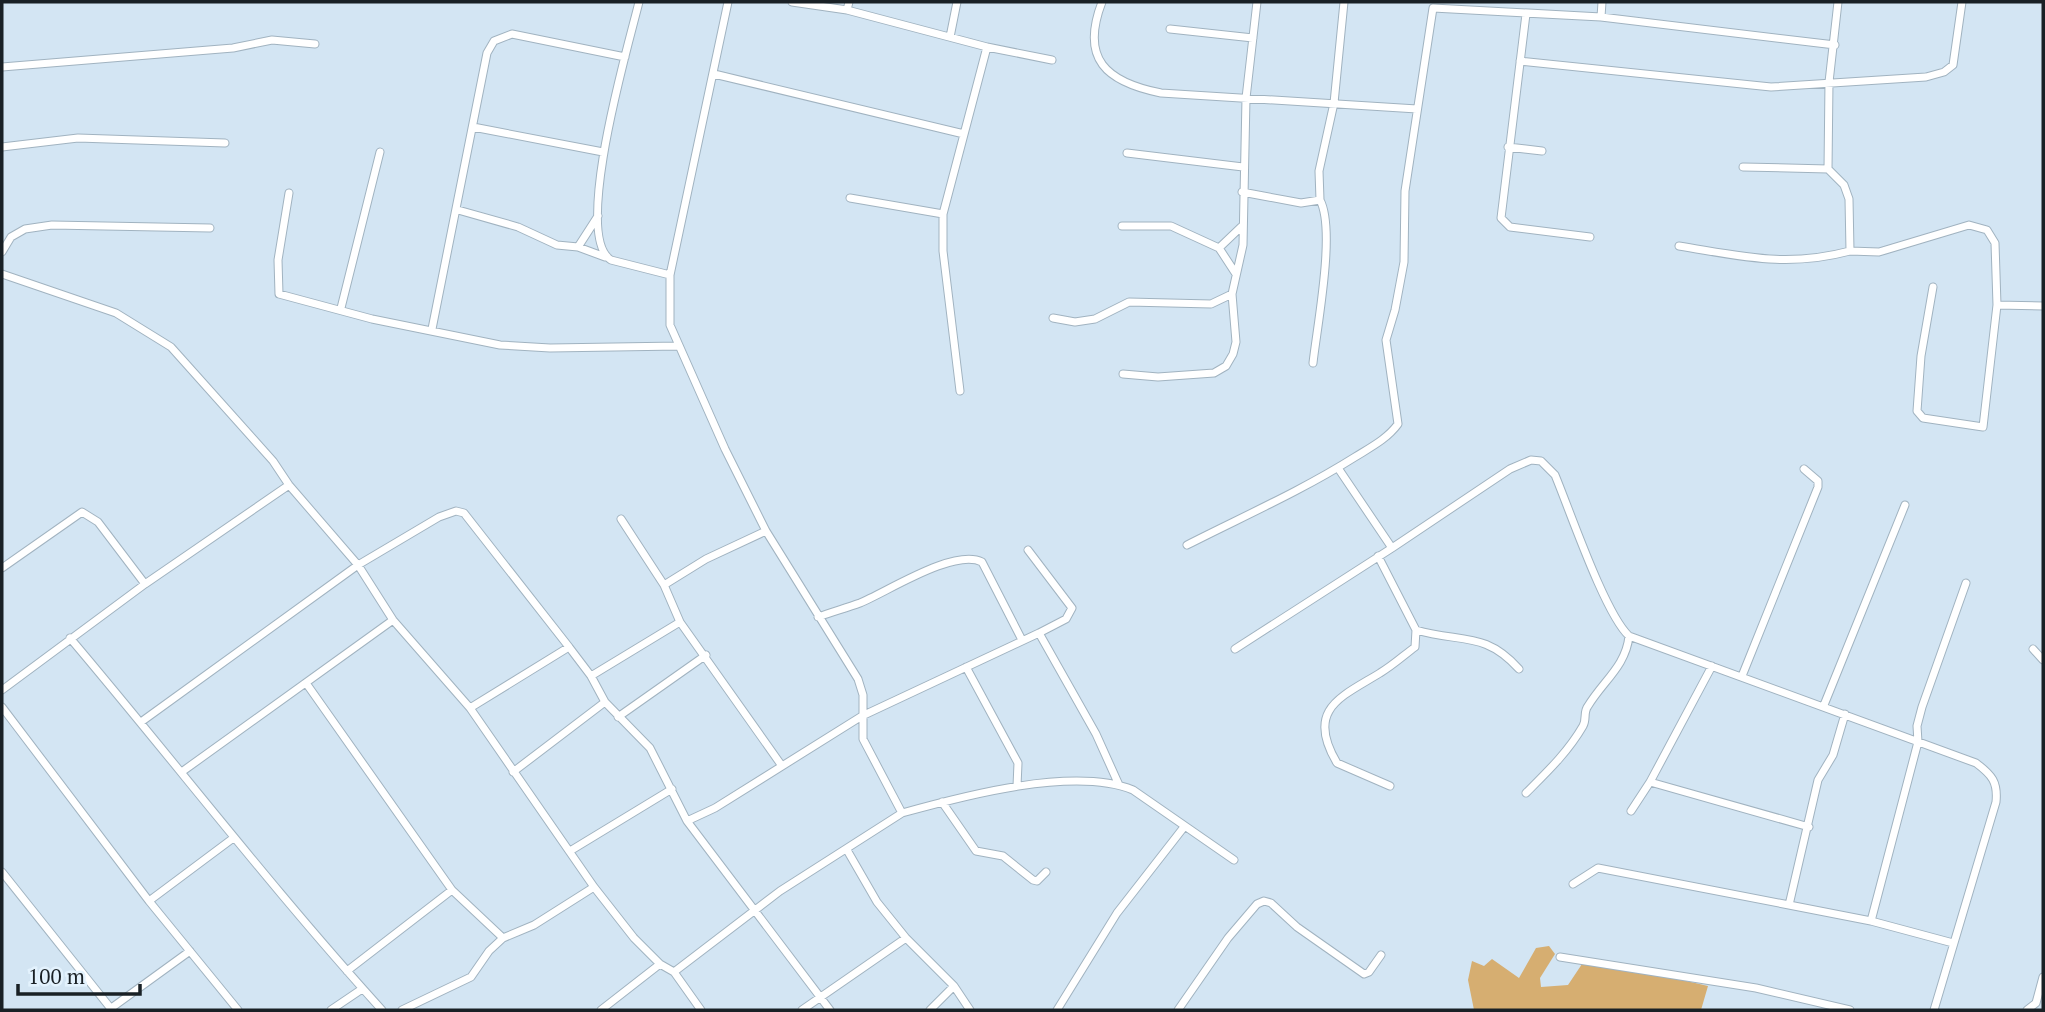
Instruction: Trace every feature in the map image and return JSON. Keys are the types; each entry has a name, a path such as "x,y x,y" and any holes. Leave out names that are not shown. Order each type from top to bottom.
{"street":[{"path":"605,257 599,240 597,199 603,152 639,2"},
{"path":"729,2 670,275 667,313 679,346 766,531 862,687 863,739 902,813"},
{"path":"792,2 848,6 987,47 1052,60"},
{"path":"950,37 957,2"},
{"path":"1102,2 1092,37 1098,58 1113,76 1134,88 1161,93 1417,108"},
{"path":"1123,374 1158,377 1214,373 1226,366 1236,342 1232,294 1243,245 1241,227 1246,98 1257,2"},
{"path":"1313,363 1327,216 1321,200 1319,171 1334,103 1344,2"},
{"path":"1601,17 1602,2"},
{"path":"1838,2 1829,82 1828,169 1844,186 1849,199 1850,251"},
{"path":"1520,61 1771,87 1926,76 1944,72 1953,65 1957,54 1962,2"},
{"path":"1187,545 1252,516 1338,468 1390,435 1398,424 1386,340 1404,262 1405,191 1433,5 1526,14 1601,17 1835,45"},
{"path":"1526,14 1500,208 1505,223 1510,227 1590,237"},
{"path":"1170,29 1253,37"},
{"path":"432,329 458,210 487,53 494,41 512,34 625,57"},
{"path":"2,67 233,48 271,40 315,44"},
{"path":"960,391 943,251 943,214 987,47"},
{"path":"714,74 964,134"},
{"path":"473,127 603,152"},
{"path":"2,148 78,138 225,142"},
{"path":"1508,147 1542,150"},
{"path":"341,308 380,152"},
{"path":"1127,153 1243,167"},
{"path":"1743,167 1828,169"},
{"path":"1242,192 1301,203 1321,200"},
{"path":"289,193 276,289 284,296 341,308 372,319 432,329 499,345 679,346"},
{"path":"850,198 943,214"},
{"path":"458,210 518,227 557,245 578,247 670,275"},
{"path":"578,247 598,216"},
{"path":"2,252 11,237 25,229 52,225 210,228"},
{"path":"1679,246 1755,260 1821,259 1850,251 1879,252 1969,225 1987,230 1995,243 1997,306 1983,427 1923,418 1917,411 1916,399 1933,287"},
{"path":"1122,226 1171,226 1219,248 1236,275"},
{"path":"1219,248 1241,227"},
{"path":"2,274 116,313 171,347 273,461 289,485 358,565 393,620 470,708 594,887 634,938 660,964 674,972 701,1010"},
{"path":"1053,318 1075,322 1095,320 1129,303 1211,304 1232,294"},
{"path":"1997,306 2043,306"},
{"path":"1235,649 1510,469 1531,460 1541,461 1555,475 1604,594 1616,620 1629,636 1824,705 1976,763 1992,775 1997,787 1983,849 1934,1010"},
{"path":"1338,468 1392,548"},
{"path":"1742,676 1818,487 1818,481 1804,469"},
{"path":"2,689 145,584 289,485"},
{"path":"1824,705 1905,505"},
{"path":"141,722 358,565 439,517 456,511 464,513 592,676 605,702 650,748 687,821 756,909 818,998 830,1010"},
{"path":"2,568 82,512 97,522 145,584"},
{"path":"621,519 664,585 680,622 706,655 782,766"},
{"path":"664,585 706,559 766,531"},
{"path":"687,821 715,808 862,716 1066,619 1072,608 1028,550"},
{"path":"1378,556 1416,630 1415,647 1382,672 1336,698 1327,719 1325,736 1337,763 1390,786"},
{"path":"818,617 859,603 939,566 974,559 982,562 1022,640"},
{"path":"1871,921 1918,742 1917,726 1922,708 1966,583"},
{"path":"183,771 393,620"},
{"path":"592,676 680,622"},
{"path":"1416,630 1446,639 1481,640 1504,653 1519,669"},
{"path":"1040,633 1096,734 1119,785"},
{"path":"1526,793 1559,760 1581,730 1586,720 1586,708 1622,661 1629,636"},
{"path":"70,638 183,771 232,839 382,1010"},
{"path":"470,708 569,647"},
{"path":"2033,649 2043,660"},
{"path":"618,717 706,655"},
{"path":"1631,811 1650,782 1712,666"},
{"path":"966,667 1018,763 1017,786"},
{"path":"306,683 452,890 503,939"},
{"path":"513,772 605,702"},
{"path":"2,707 149,901 238,1010"},
{"path":"1789,905 1818,780 1833,755 1845,713"},
{"path":"674,972 779,891 902,813 1017,786 1097,782 1119,785 1133,790 1234,860"},
{"path":"1650,782 1808,827"},
{"path":"570,851 672,789"},
{"path":"942,802 976,851 1003,856 1033,880 1037,881 1046,873"},
{"path":"1057,1010 1117,913 1184,827"},
{"path":"149,901 232,839"},
{"path":"847,849 877,902 906,938 954,986 970,1010"},
{"path":"1573,884 1598,868 1871,921 1953,943"},
{"path":"2,872 111,1009 190,951"},
{"path":"402,1010 471,977 489,951 503,939 534,925 594,887"},
{"path":"346,971 452,890"},
{"path":"1178,1010 1228,938 1257,904 1264,901 1364,974 1369,972 1381,955"},
{"path":"802,1010 906,938"},
{"path":"1560,957 1756,988 1850,1010"},
{"path":"601,1010 660,964"},
{"path":"2027,1010 2036,1003 2043,977"},
{"path":"930,1010 954,986"},
{"path":"331,1010 362,989"}],"shaded area":[{"path":"1549,946 1555,954 1540,978 1541,987 1568,985 1582,964 1648,972 1708,986 1701,1010 1474,1010 1468,980 1472,961 1484,966 1492,959 1519,978 1536,948"}]}
